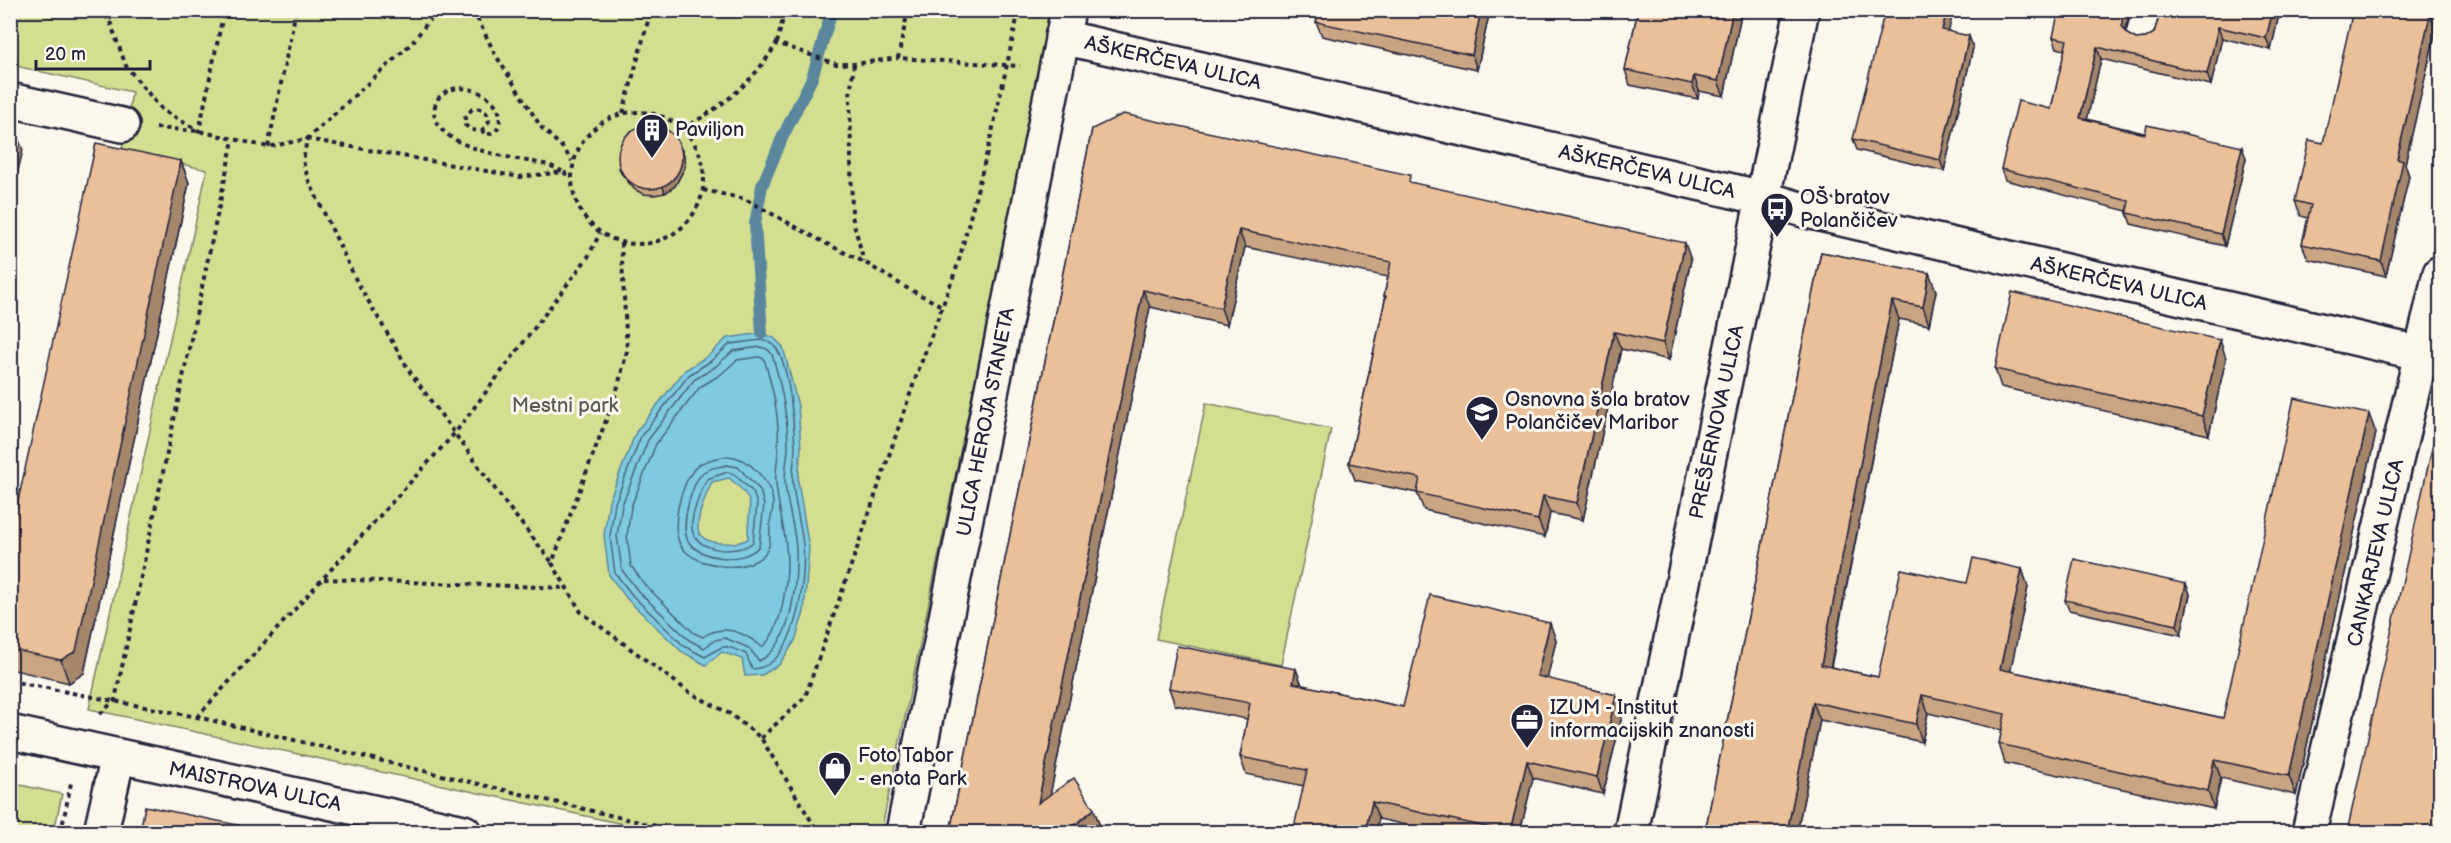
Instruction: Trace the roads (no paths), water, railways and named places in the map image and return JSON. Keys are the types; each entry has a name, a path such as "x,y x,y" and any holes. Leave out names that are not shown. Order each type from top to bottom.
{"street":[{"name":"PREŠERNOVA ULICA","path":"1631,832 1802,10"},
{"name":"AŠKERČEVA ULICA","path":"1065,24 1763,198 1807,211 2432,356"},
{"name":"ULICA HEROJA STANETA","path":"903,832 1065,24"},
{"path":"10,100 122,125"},
{"name":"CANKARJEVA ULICA","path":"2309,832 2432,356 2440,273"},
{"name":"MAISTROVA ULICA","path":"10,732 464,832"},
{"path":"101,832 118,756"}],"water":[{"path":"762,333 774,338 783,347 798,406 801,448 798,481 809,548 804,612 795,641 779,665 762,675 745,676 742,659 722,652 706,665 681,651 628,600 609,575 604,535 609,501 636,432 685,370 708,356 727,338","holes":["729,478 739,486 750,505 748,539 735,543 719,543 705,538 700,534 698,523 712,482"]}],"waterway":[{"path":"762,333 755,224 762,186 783,136 812,78 832,10"}],"place":[{"name":"Paviljon","path":"652,159"},
{"name":"OŠ bratov Polančičev","path":"1777,238"},
{"name":"Osnovna šola bratov Polančičev Maribor","path":"1482,441"},
{"name":"IZUM - Institut informacijskih znanosti","path":"1527,749"},
{"name":"Foto Tabor - enota Park","path":"835,797"}],"park label":[{"name":"Mestni park","path":"565,406"}]}
